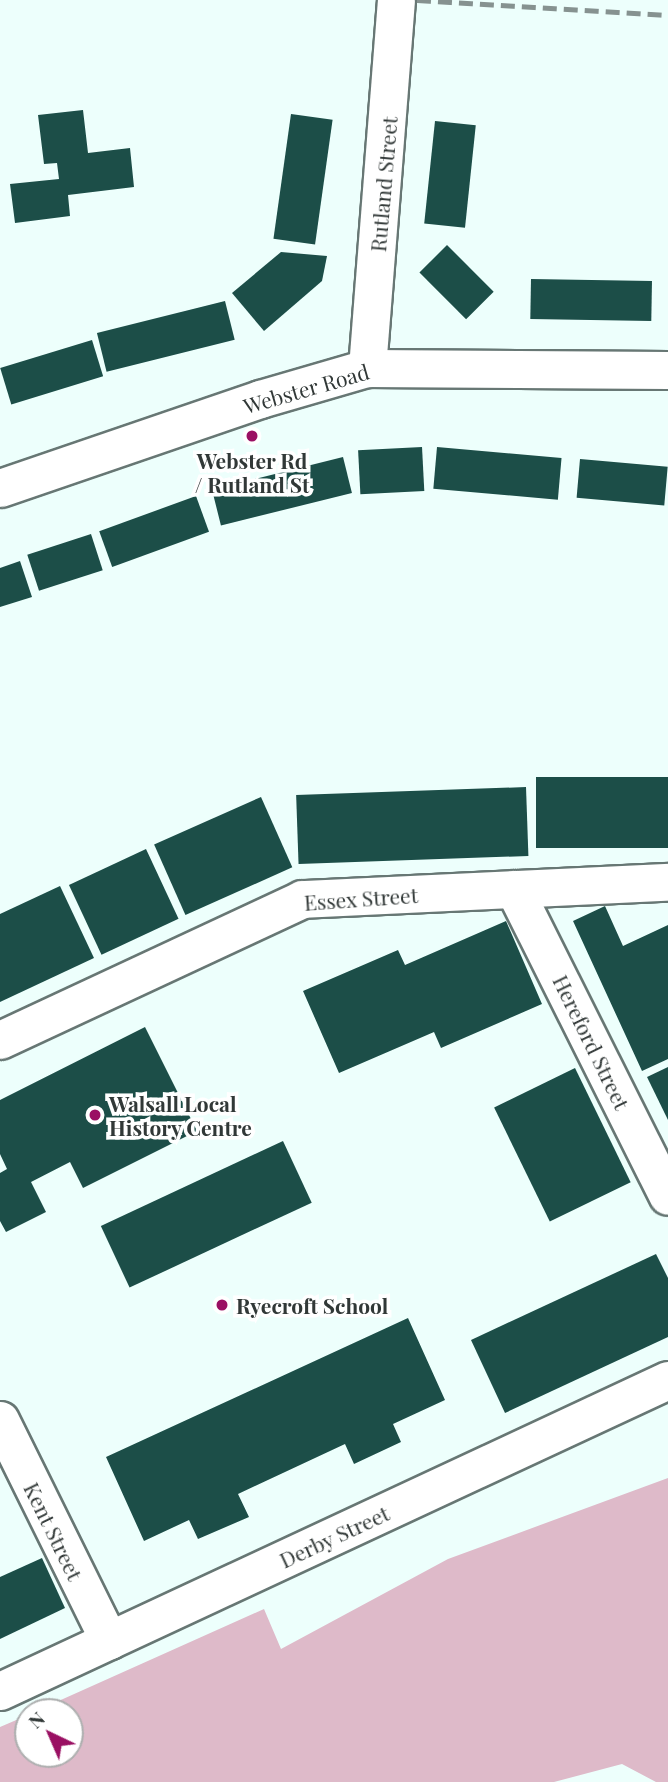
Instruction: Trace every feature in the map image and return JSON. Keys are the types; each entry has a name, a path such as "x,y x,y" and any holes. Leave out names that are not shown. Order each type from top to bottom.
{"street":[{"name":"Rutland Street","path":"367,368 394,54 396,0"},
{"name":"Webster Road","path":"0,488 260,399 367,368 668,370"},
{"name":"Essex Street","path":"0,1040 302,899 668,882"},
{"name":"Hereford Street","path":"514,889 668,1196"},
{"name":"Derby Street","path":"0,1691 668,1380"},
{"name":"Kent Street","path":"0,1420 109,1641"}],"shaded area":[{"path":"668,1478 668,1782 656,1782 622,1764 554,1782 0,1782 0,1727 14,1721 14,1768 84,1768 84,1698 65,1698 264,1609 281,1649 448,1559"}],"building":[{"path":"83,110 88,153 130,148 134,187 68,195 70,216 15,223 10,184 59,179 57,163 44,164 38,115"},
{"path":"291,114 333,120 315,245 273,239"},
{"path":"435,121 476,125 465,228 424,223"},
{"path":"447,245 494,292 466,319 419,273"},
{"path":"281,252 327,256 322,281 264,331 232,293"},
{"path":"531,279 652,281 651,321 530,319"},
{"path":"225,301 235,340 107,372 97,333"},
{"path":"92,340 103,376 11,404 0,368"},
{"path":"422,447 424,491 360,494 358,450"},
{"path":"437,447 562,458 558,500 433,489"},
{"path":"343,457 352,493 221,526 212,490"},
{"path":"580,459 668,467 664,506 577,498"},
{"path":"196,496 209,532 112,567 99,531"},
{"path":"91,534 103,570 39,591 27,555"},
{"path":"20,561 32,597 0,607 0,568"},
{"path":"536,777 668,777 668,848 536,848"},
{"path":"526,787 528,856 299,864 296,795"},
{"path":"261,797 292,867 185,915 154,845"},
{"path":"146,849 179,919 102,955 69,885"},
{"path":"60,886 94,958 0,1002 0,914"},
{"path":"605,906 623,946 668,925 668,1059 642,1071 573,921"},
{"path":"506,921 542,1004 441,1048 434,1032 339,1073 303,991 398,950 405,965"},
{"name":"Walsall Local History Centre","path":"145,1027 197,1131 83,1188 70,1162 31,1182 46,1212 6,1232 0,1221 0,1173 7,1169 0,1154 0,1100"},
{"path":"668,1067 668,1120 647,1077"},
{"path":"575,1068 631,1182 550,1222 494,1107"},
{"path":"283,1141 312,1203 130,1288 101,1226"},
{"path":"656,1254 668,1278 668,1337 505,1413 471,1340"},
{"path":"408,1318 445,1400 393,1424 401,1442 354,1464 345,1444 238,1494 249,1517 198,1539 189,1520 144,1541 106,1457"},
{"path":"42,1558 65,1608 0,1639 0,1577"}],"railway":[{"path":"417,0 668,15"}],"place":[{"name":"Webster Rd / Rutland St","path":"252,436"},
{"name":"Walsall Local History Centre","path":"95,1115"},
{"name":"Ryecroft School","path":"222,1305"}]}
